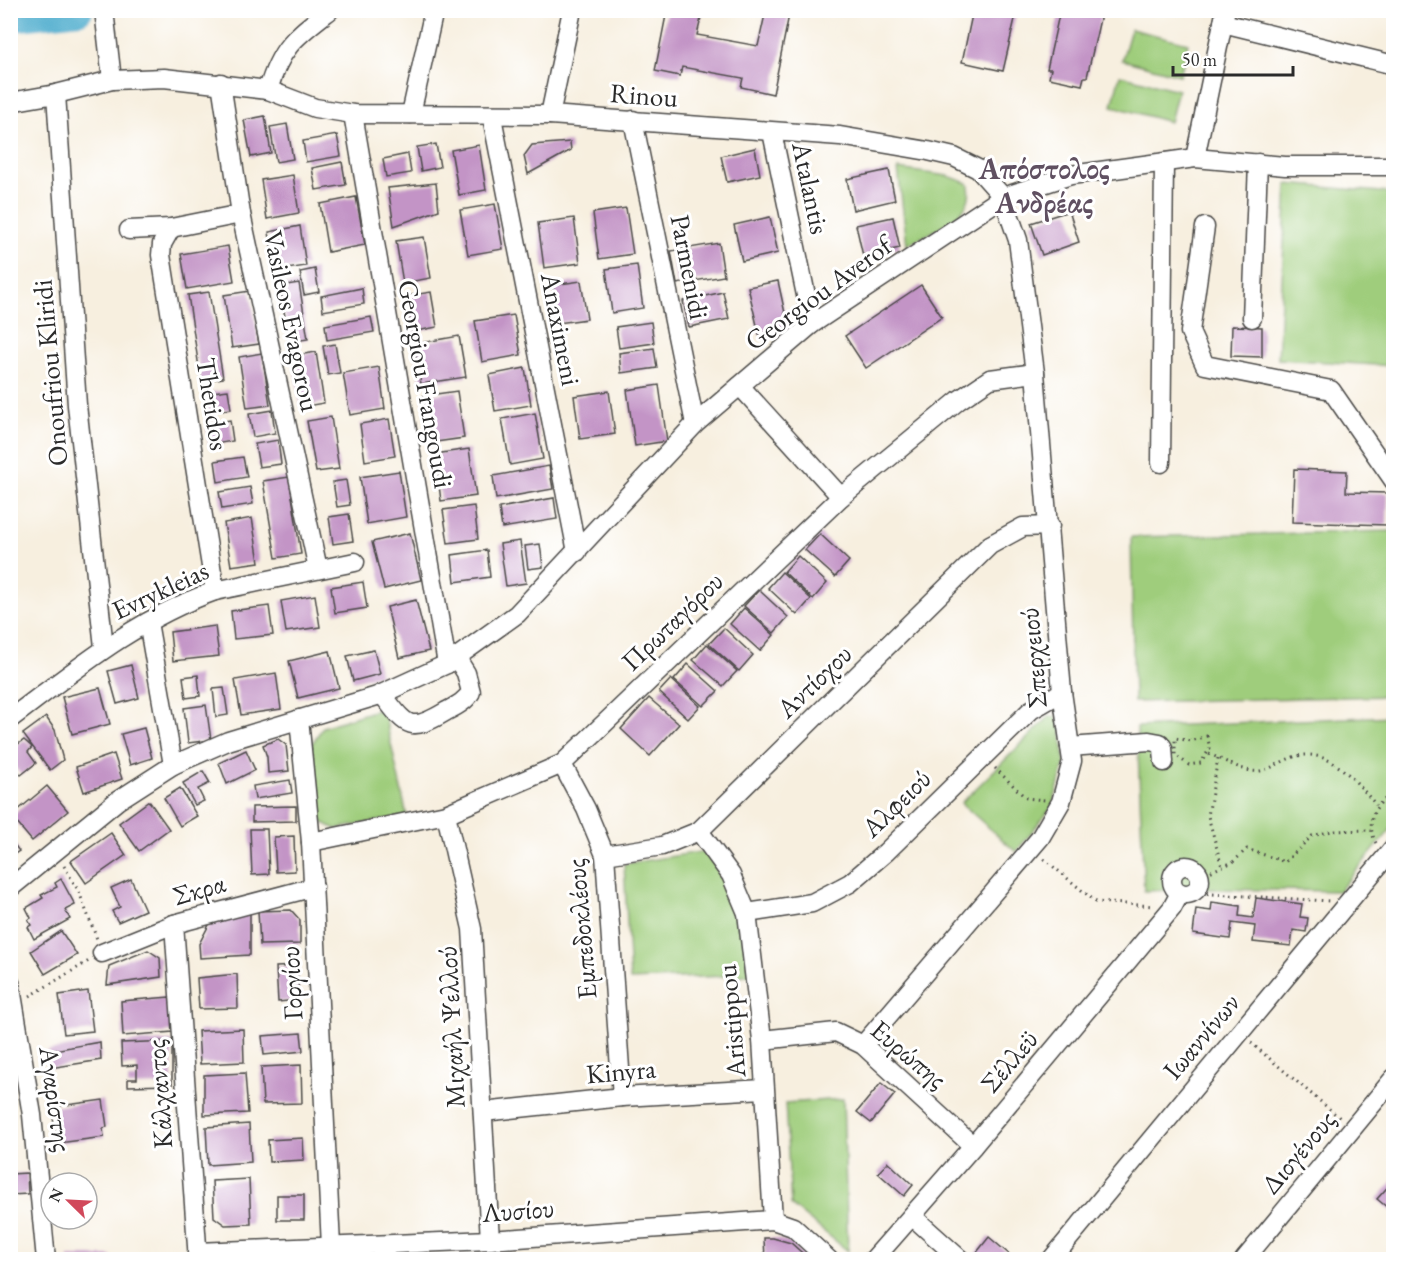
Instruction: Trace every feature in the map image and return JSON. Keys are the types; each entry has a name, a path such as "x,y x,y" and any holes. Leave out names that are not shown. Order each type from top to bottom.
{"street":[{"path":"268,90 275,64 291,40 330,10"},
{"path":"411,114 434,10"},
{"path":"550,116 572,10"},
{"path":"104,16 112,80"},
{"path":"1195,158 1224,16 1394,65"},
{"name":"Rinou","path":"10,102 56,94 112,80 164,78 268,90 315,108 353,114 550,116 840,136 954,157 978,169 1003,197"},
{"name":"Vasileos Evagorou","path":"221,83 241,214 318,569"},
{"name":"Onoufriou Kliridi","path":"56,94 77,405 104,647"},
{"name":"Georgiou Frangoudi","path":"353,114 451,661 466,673 471,692 466,700 426,724 416,725 403,720 379,695"},
{"name":"Anaximeni","path":"492,117 577,552"},
{"name":"Parmenidi","path":"633,120 695,424"},
{"name":"Atalantis","path":"772,132 812,324"},
{"name":"Georgiou Averof","path":"10,888 117,801 173,765 228,741 379,695 451,661 518,614 695,424 812,324 1003,197 1071,175 1195,158 1258,163 1394,166"},
{"path":"1161,464 1164,162"},
{"path":"1252,318 1258,163"},
{"name":"Σπερχειού","path":"863,1045 1031,849 1061,802 1072,761 1062,692 1050,526 1035,373 1018,240 1003,197"},
{"path":"129,230 171,228 241,214"},
{"path":"1205,227 1190,332 1205,365 1331,390 1394,482"},
{"name":"Thetidos","path":"171,228 162,244 161,255 215,591"},
{"name":"Πρωταγόρου","path":"311,842 446,814 562,764 841,497 959,400 990,380 1035,373"},
{"path":"740,386 841,497"},
{"name":"Αντίοχου","path":"605,855 662,846 699,831 990,545 1023,527 1050,526"},
{"name":"Evrykleias","path":"10,719 104,647 194,598 215,591 355,562"},
{"path":"148,622 173,765"},
{"name":"Αλφειού","path":"747,913 812,903 850,883 1030,710 1062,692"},
{"name":"Γοργίου","path":"299,719 314,886 331,1246"},
{"path":"1070,747 1149,741 1160,743 1163,748 1164,762"},
{"name":"Εμπεδοκλέους","path":"562,764 586,809 605,855 622,1097"},
{"name":"Μιχαήλ Ψελλού","path":"446,814 472,929 490,1240"},
{"name":"Aristippou","path":"699,831 731,875 747,913 762,1040 773,1220"},
{"name":"Ιωαννίνων","path":"1051,1260 1347,903 1386,848"},
{"name":"Σκρα","path":"102,953 174,924 314,886"},
{"name":"Σέλλεϋ","path":"873,1260 973,1146 1186,893"},
{"name":"Κάλχαντος","path":"174,924 197,1256"},
{"name":"Αγαρίστης","path":"10,982 16,1005 17,1070 32,1115 46,1260"},
{"name":"Ευρώπης","path":"762,1040 836,1032 863,1045 973,1146"},
{"name":"Διογένους","path":"1244,1260 1394,1078"},
{"name":"Kinyra","path":"483,1112 622,1097 764,1089"},
{"path":"912,1216 962,1260"},
{"path":"773,1220 793,1227 829,1260"},
{"name":"Λυσίου","path":"197,1256 331,1246 490,1240 773,1220"}],"path":[{"path":"1207,736 1209,754 1195,765 1183,764 1175,755 1175,738 1191,741 1207,736"},
{"path":"1209,754 1251,771 1264,771 1289,758 1320,756 1338,765 1376,806"},
{"path":"983,757 1026,798 1061,802"},
{"path":"1218,758 1208,816 1222,867"},
{"path":"1386,848 1371,830 1371,817 1376,806 1394,793"},
{"path":"1186,893 1222,867 1233,862 1247,849 1285,862 1312,836 1332,831 1371,830"},
{"path":"1031,849 1096,902 1186,893 1347,903"},
{"path":"16,1005 102,953 79,892 56,851"},
{"path":"1245,1038 1353,1128"}],"green space":[{"path":"1131,29 1188,43 1180,75 1122,60"},
{"path":"1120,75 1178,90 1170,122 1112,106"},
{"path":"898,169 948,176 968,183 969,195 966,205 950,222 907,245"},
{"path":"1287,184 1393,193 1393,366 1278,359"},
{"path":"1393,531 1393,696 1134,702 1131,537"},
{"path":"383,708 407,816 335,829 316,819 311,745 323,727"},
{"path":"1050,716 1060,718 1065,764 1052,807 1016,852 961,803"},
{"path":"1393,716 1393,827 1339,891 1204,889 1144,891 1137,727"},
{"path":"712,850 742,928 750,975 630,980 624,864"},
{"path":"843,1099 848,1251 791,1205 785,1103"}],"building":[{"path":"667,10 703,10 697,35 758,46 766,10 790,10 773,94 741,87 743,78 682,67 680,76 655,71"},
{"path":"973,10 1017,10 1003,71 962,62"},
{"path":"1060,10 1102,10 1087,77 1084,77 1082,85 1049,78 1051,69 1047,69"},
{"path":"265,116 271,153 251,157 244,120"},
{"path":"287,124 293,159 276,162 270,127"},
{"path":"337,135 341,156 306,162 303,141"},
{"path":"570,142 571,150 528,174 524,156 532,145"},
{"path":"436,144 440,167 421,171 417,147"},
{"path":"479,145 486,190 459,195 451,150"},
{"path":"755,148 760,175 727,182 721,156"},
{"path":"408,154 411,173 386,177 383,159"},
{"path":"342,162 346,185 316,190 312,168"},
{"path":"889,170 895,200 853,210 847,179"},
{"path":"293,175 299,213 267,219 261,180"},
{"path":"436,183 439,210 394,226 388,188"},
{"path":"356,197 365,245 328,252 320,204"},
{"path":"495,204 503,249 468,255 460,210"},
{"path":"626,208 633,254 599,259 593,213"},
{"path":"1069,211 1079,242 1042,255 1031,223"},
{"path":"770,217 778,253 742,261 734,225"},
{"path":"893,217 900,248 863,256 856,225"},
{"path":"574,218 580,263 544,268 538,223"},
{"path":"300,226 306,266 275,271 269,232"},
{"path":"424,237 431,278 403,283 396,241"},
{"path":"719,243 724,276 677,284 671,251"},
{"path":"228,246 234,281 187,289 181,254"},
{"path":"637,265 643,308 612,313 606,269"},
{"path":"315,269 319,292 304,295 300,272"},
{"path":"581,281 587,319 558,323 553,285"},
{"path":"778,281 788,327 759,334 748,287"},
{"path":"299,283 308,339 289,342 280,286"},
{"path":"921,285 942,317 866,368 845,336"},
{"path":"362,288 364,304 323,311 321,296"},
{"path":"250,291 259,344 232,348 224,295"},
{"path":"209,292 223,378 201,381 188,295"},
{"path":"431,292 437,327 412,332 406,296"},
{"path":"723,292 729,319 689,327 683,301"},
{"path":"514,315 521,355 482,362 475,321"},
{"path":"371,317 374,332 327,340 325,325"},
{"path":"651,322 654,343 619,348 616,327"},
{"path":"1232,326 1262,327 1262,357 1231,356"},
{"path":"459,336 466,377 421,384 414,344"},
{"path":"335,344 340,373 328,375 323,346"},
{"path":"654,348 657,368 621,373 619,353"},
{"path":"316,352 324,403 301,407 292,356"},
{"path":"262,353 270,405 247,408 239,357"},
{"path":"379,367 385,409 350,415 343,373"},
{"path":"525,368 531,405 495,411 489,375"},
{"path":"659,385 667,441 635,446 627,390"},
{"path":"228,390 231,409 208,412 205,393"},
{"path":"457,391 464,438 429,443 423,396"},
{"path":"609,391 615,434 580,439 574,396"},
{"path":"272,410 275,433 253,437 249,414"},
{"path":"535,413 543,459 510,465 502,419"},
{"path":"331,417 339,469 316,472 307,421"},
{"path":"389,419 395,456 365,461 360,424"},
{"path":"230,420 233,441 209,445 206,424"},
{"path":"278,440 281,464 259,467 255,444"},
{"path":"469,449 476,496 441,501 435,454"},
{"path":"243,457 247,477 218,482 215,461"},
{"path":"549,466 553,489 496,499 493,476"},
{"path":"1294,469 1347,471 1346,492 1388,493 1387,525 1292,522"},
{"path":"399,471 406,517 367,524 360,477"},
{"path":"289,477 301,554 276,558 263,481"},
{"path":"346,480 350,505 337,507 333,482"},
{"path":"250,487 253,504 222,509 219,492"},
{"path":"554,498 557,519 502,528 499,508"},
{"path":"474,506 478,539 448,543 443,510"},
{"path":"349,514 353,541 333,544 329,517"},
{"path":"252,518 259,562 231,566 224,523"},
{"path":"410,533 421,580 384,589 372,542"},
{"path":"820,534 849,561 835,577 805,550"},
{"path":"520,541 526,583 506,586 500,544"},
{"path":"540,544 543,567 528,569 525,546"},
{"path":"487,550 490,577 455,582 452,555"},
{"path":"798,556 827,583 813,599 784,572"},
{"path":"782,572 811,599 797,615 768,588"},
{"path":"363,582 367,608 335,613 331,587"},
{"path":"759,590 788,617 774,633 744,606"},
{"path":"315,595 320,627 286,632 281,601"},
{"path":"416,600 429,651 399,658 387,607"},
{"path":"269,606 273,635 234,639 231,611"},
{"path":"744,608 774,635 760,651 730,624"},
{"path":"215,626 219,656 173,661 170,632"},
{"path":"724,628 753,655 739,671 709,644"},
{"path":"707,644 737,671 723,686 693,660"},
{"path":"374,650 380,674 353,681 347,656"},
{"path":"330,651 339,688 298,698 289,661"},
{"path":"688,664 718,691 703,706 674,680"},
{"path":"131,665 139,698 117,704 108,671"},
{"path":"276,673 281,709 241,715 235,680"},
{"path":"198,675 200,696 186,698 183,677"},
{"path":"671,679 700,706 688,719 659,692"},
{"path":"100,688 110,724 72,734 62,697"},
{"path":"224,688 228,715 216,717 213,689"},
{"path":"649,698 679,724 650,756 621,729"},
{"path":"206,705 211,740 188,743 184,708"},
{"path":"46,717 55,730 63,760 50,770 23,734"},
{"path":"144,728 152,758 130,765 121,734"},
{"path":"278,739 286,745 289,771 268,773 267,757 263,745"},
{"path":"24,740 32,747 28,752 36,763 21,775 10,761 10,750"},
{"path":"246,750 255,770 227,784 219,763"},
{"path":"114,754 122,779 84,792 76,767"},
{"path":"203,771 210,783 198,789 204,801 195,805 183,783"},
{"path":"290,780 292,793 255,799 253,786"},
{"path":"47,786 68,811 32,841 11,816"},
{"path":"180,788 197,816 180,826 164,798"},
{"path":"149,801 169,829 139,851 119,823"},
{"path":"296,806 296,821 252,822 252,807"},
{"path":"250,829 267,829 269,874 252,875"},
{"path":"111,833 126,855 86,883 71,861"},
{"path":"294,836 295,871 276,872 274,837"},
{"path":"10,839 19,851 10,857"},
{"path":"61,879 75,905 65,910 70,919 34,939 28,927 31,925 28,920 31,918 26,908 43,898 41,895 57,887 55,883"},
{"path":"131,879 145,910 118,922 112,911 120,907 111,888"},
{"path":"1256,898 1302,904 1300,917 1308,918 1306,932 1293,930 1291,946 1253,942 1255,926 1232,923 1230,939 1193,934 1196,909 1211,911 1212,902 1240,906 1239,916 1253,918"},
{"path":"291,910 300,920 300,944 260,945 258,911"},
{"path":"250,911 250,955 200,958 199,944 210,923"},
{"path":"61,931 77,955 45,974 31,951"},
{"path":"148,950 160,958 161,977 107,985 109,966"},
{"path":"297,966 299,1000 278,1002 276,967"},
{"path":"237,974 238,1008 199,1009 197,978"},
{"path":"88,991 93,1031 64,1034 59,995"},
{"path":"170,997 173,1032 123,1036 121,1001"},
{"path":"243,1029 244,1062 200,1064 198,1031"},
{"path":"301,1033 303,1051 264,1055 262,1036"},
{"path":"172,1041 172,1085 128,1086 128,1079 137,1079 137,1065 122,1066 121,1043"},
{"path":"100,1042 101,1060 50,1068 48,1051"},
{"path":"301,1065 302,1103 263,1104 261,1067"},
{"path":"245,1073 248,1113 204,1115 204,1075"},
{"path":"881,1083 895,1094 871,1123 857,1112"},
{"path":"103,1100 107,1127 103,1128 104,1137 59,1143 58,1134 55,1134 52,1107"},
{"path":"249,1124 251,1162 208,1165 206,1127"},
{"path":"303,1138 304,1160 269,1162 268,1140"},
{"path":"888,1162 913,1185 904,1196 878,1173"},
{"path":"27,1173 28,1194 10,1195 10,1174"},
{"path":"249,1179 251,1224 225,1225 214,1217 212,1181"},
{"path":"1394,1180 1394,1213 1377,1199"},
{"path":"277,1195 304,1195 304,1220 277,1220"},
{"path":"989,1237 1016,1260 979,1260 974,1256"},
{"path":"764,1238 791,1243 810,1260 765,1260"},
{"path":"69,1256 112,1256 112,1260 69,1260"}],"waterway":[{"path":"10,18 79,10"}],"district":[{"name":"Απόστολος Ανδρέας","path":"1044,185"}]}
